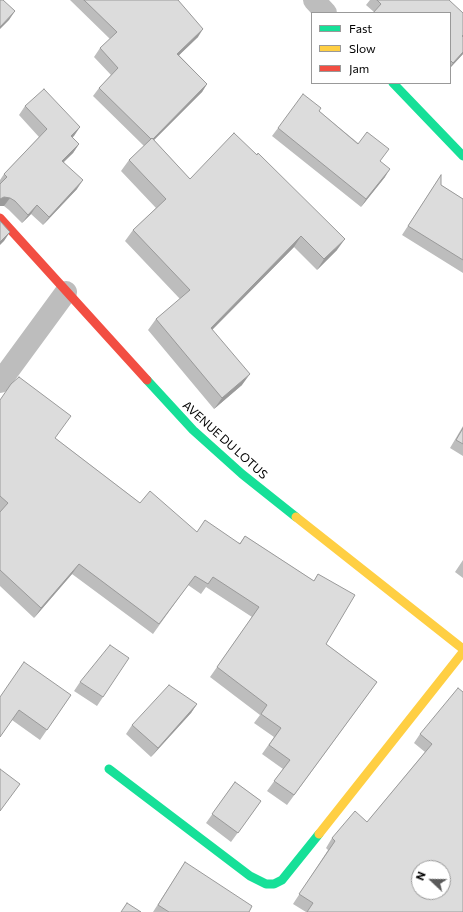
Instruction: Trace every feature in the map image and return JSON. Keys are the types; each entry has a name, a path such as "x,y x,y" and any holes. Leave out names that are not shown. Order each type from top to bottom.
{"street":[{"path":"314,0 325,12"},
{"path":"393,84 463,156"},
{"name":"AVENUE DU LOTUS","path":"0,218 151,385 194,430 242,474 463,649"},
{"path":"0,382 66,292"},
{"path":"109,768 250,876 266,884 274,884 282,880 463,652"}],"building":[{"path":"0,0 3,0 15,11 0,27"},
{"path":"84,0 178,0 203,29 177,54 207,84 153,139 151,139 99,88 118,68 100,48 117,32"},
{"path":"377,0 449,0 463,13 463,52 453,63 451,61 451,12 374,12 381,4"},
{"path":"44,89 80,127 71,136 79,144 62,161 83,180 49,217 37,205 28,215 15,201 10,198 4,197 0,199 0,184 7,177 4,174 47,129 25,106"},
{"path":"303,94 321,108 319,111 358,144 367,132 389,149 380,161 390,169 366,199 278,128"},
{"path":"234,133 257,155 258,153 345,239 324,259 301,236 211,328 250,374 222,398 156,319 190,290 133,230 166,199 129,160 152,138 190,179"},
{"path":"441,175 441,185 463,199 463,260 408,226"},
{"path":"0,221 10,232 0,242"},
{"path":"19,377 71,416 55,438 140,503 150,491 197,532 205,520 240,544 245,536 314,581 318,574 355,595 326,644 377,682 294,795 274,781 290,760 269,745 281,728 261,714 267,705 217,667 259,607 213,577 208,584 195,576 159,624 79,564 41,608 0,570 0,512 8,503 0,496 0,400 11,384"},
{"path":"463,428 463,444 456,440"},
{"path":"110,645 129,658 103,697 80,682"},
{"path":"24,662 71,695 47,730 19,710 0,737 0,697"},
{"path":"169,685 197,704 158,748 132,725"},
{"path":"458,688 463,692 463,912 307,912 313,903 299,894 335,841 332,838 355,811 367,822 432,744 420,734"},
{"path":"0,769 20,784 0,811"},
{"path":"235,782 261,801 238,833 212,814"},
{"path":"185,862 252,906 249,912 169,912 158,905"},
{"path":"127,903 141,912 121,912"}],"traffic: fast":[{"path":"394,84 463,156"},
{"path":"147,380 193,430 242,474 296,517"},
{"path":"109,769 250,876 266,884 274,884 282,880 319,834"}],"traffic: slow":[{"path":"296,517 463,649"},
{"path":"319,834 463,652"}],"traffic: jam":[{"path":"0,218 147,380"}]}
